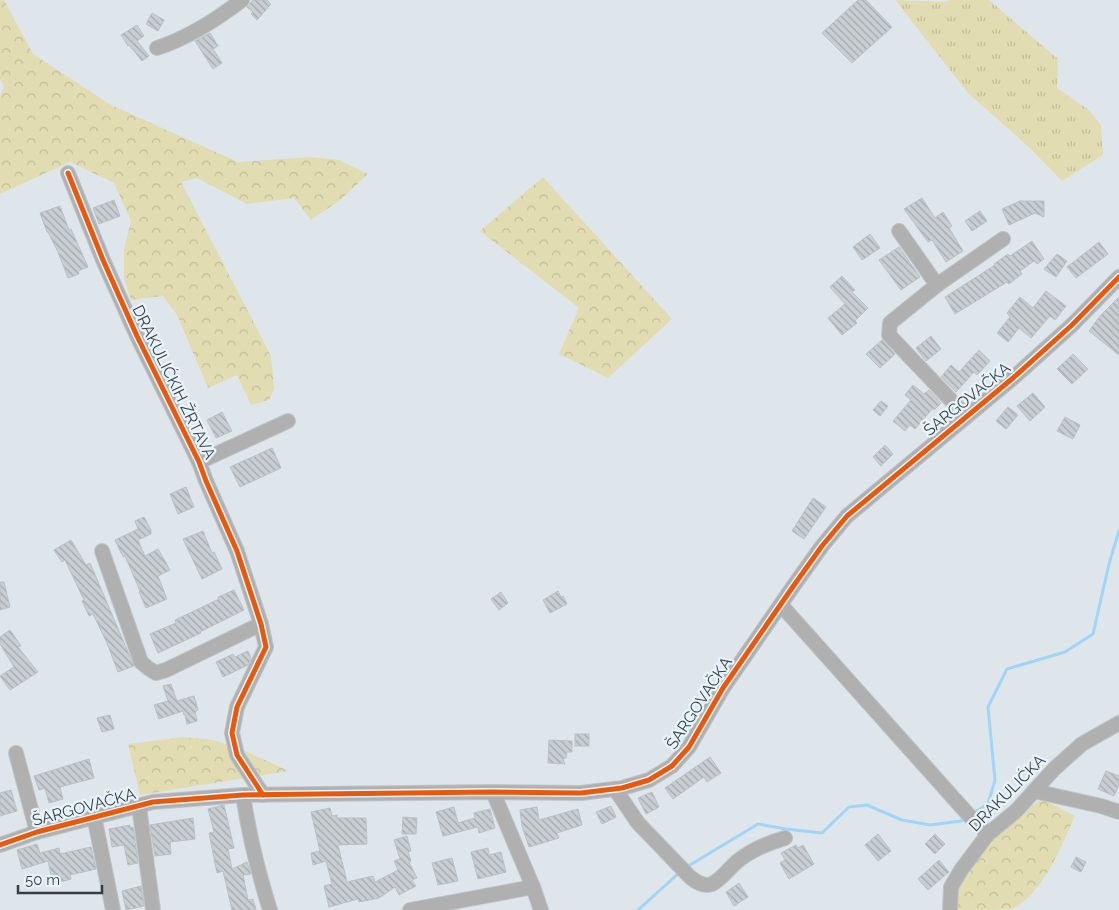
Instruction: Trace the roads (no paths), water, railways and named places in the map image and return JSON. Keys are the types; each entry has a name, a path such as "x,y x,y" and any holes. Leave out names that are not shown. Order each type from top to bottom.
{"street":[{"path":"157,48 193,32 242,0"},
{"name":"DRAKULIĆKIH ŽRTAVA","path":"68,173 102,260 199,462 238,551 261,624 266,647 237,707 232,733 237,755 262,795"},
{"path":"899,231 937,285"},
{"path":"966,416 889,335 890,323 937,285 1002,239"},
{"name":"ŠARGOVAČKA","path":"0,845 37,832 153,802 262,795 493,792 581,793 615,789 648,780 672,766 689,747 723,688 822,546 847,516 1013,378 1065,332 1119,277"},
{"path":"199,462 288,421"},
{"path":"102,551 141,662 156,673 166,670 261,624"},
{"path":"780,605 964,810 988,834"},
{"name":"DRAKULIĆKA","path":"950,910 951,887 960,870 988,834 1016,811 1054,769 1082,744 1119,723"},
{"path":"16,754 37,832"},
{"path":"615,789 638,824 679,867 696,882 705,885 712,884 740,859 759,847 785,838"},
{"path":"1034,791 1102,806 1119,812"},
{"path":"493,792 541,910"},
{"path":"243,796 257,870 270,910"},
{"path":"139,806 153,910"},
{"path":"94,816 114,910"},
{"path":"410,910 533,887"}],"waterway":[{"path":"973,813 988,804 995,780 988,707 1007,669 1065,652 1093,634 1109,564 1119,531"},
{"path":"685,868 758,824 822,833 849,807 867,805 902,820 930,825 961,821 966,818"},
{"path":"638,910 680,872"}]}
